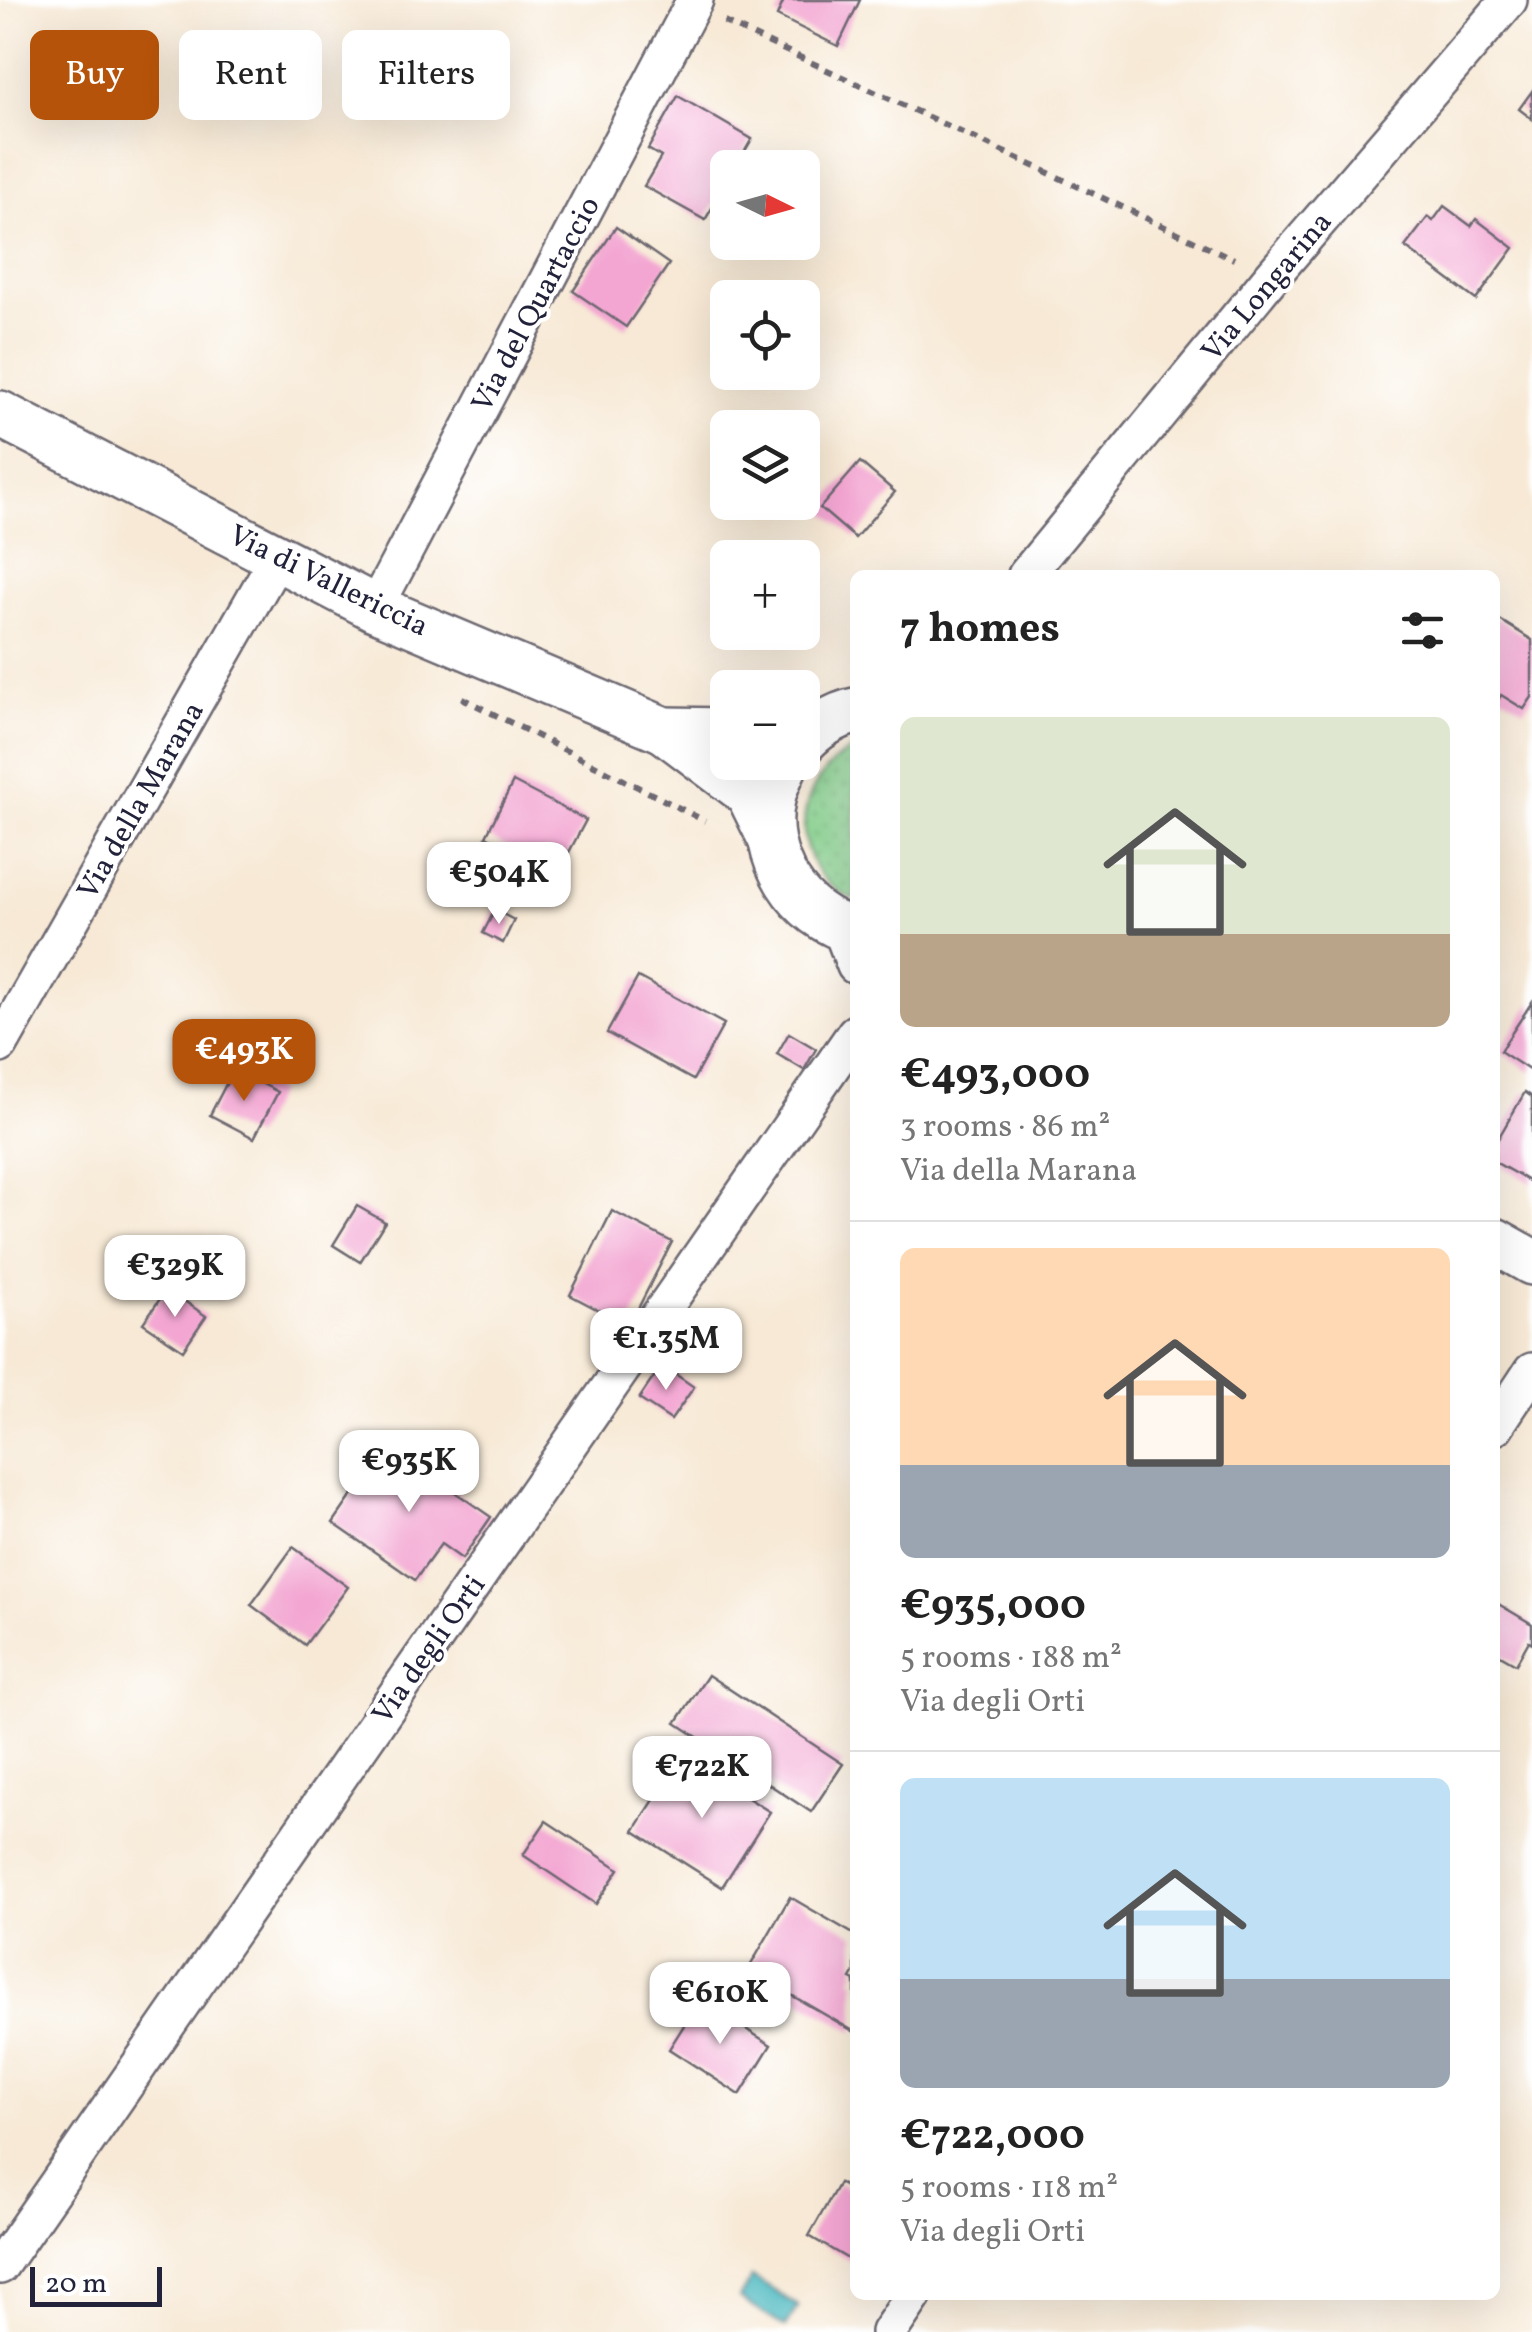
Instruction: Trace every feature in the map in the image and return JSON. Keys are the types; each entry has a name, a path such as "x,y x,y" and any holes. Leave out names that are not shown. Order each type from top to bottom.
{"street":[{"name":"Via Longarina","path":"1030,570 1272,276 1510,0"},
{"name":"Via del Quartaccio","path":"375,608 693,4"},
{"name":"Via di Vallericcia","path":"0,414 375,608 664,730 750,794 783,876 807,906 850,941"},
{"name":"Via della Marana","path":"0,1044 279,556"},
{"path":"820,730 850,713"},
{"name":"Via di Vallericcia","path":"664,730 710,731"},
{"path":"770,839 772,800 782,780"},
{"name":"Via degli Orti","path":"0,2266 850,1040"},
{"path":"1500,1244 1532,1262"},
{"path":"1500,1419 1532,1371"},
{"path":"890,2332 911,2300"}],"path":[{"path":"693,4 1272,276"},
{"path":"454,694 717,827"}],"green space":[{"path":"850,751 850,897 832,886 816,868 807,847 804,825 808,802 833,762"}],"water":[{"path":"752,2277 798,2306 785,2327 739,2298"}],"building":[{"path":"784,0 860,0 838,46 777,16"},
{"path":"1532,91 1532,119 1519,109"},
{"path":"678,96 752,139 746,150 710,150 710,212 705,220 644,186 661,157 648,149"},
{"path":"1444,206 1471,226 1476,219 1514,248 1476,300 1405,247 1428,217 1433,221"},
{"path":"616,227 669,264 626,327 573,291"},
{"path":"860,462 895,492 855,538 820,508"},
{"path":"1500,620 1532,640 1532,697 1524,709 1501,695"},
{"path":"513,782 586,820 558,873 486,836"},
{"path":"495,910 514,920 503,943 483,933"},
{"path":"638,977 724,1024 693,1080 607,1033"},
{"path":"1532,1002 1532,1072 1500,1051"},
{"path":"789,1033 816,1049 804,1070 777,1054"},
{"path":"234,1069 278,1092 254,1138 210,1115"},
{"path":"1525,1092 1532,1097 1532,1183 1500,1165 1500,1135"},
{"path":"357,1206 385,1222 360,1262 333,1245"},
{"path":"612,1211 672,1242 629,1326 570,1295"},
{"path":"167,1289 206,1316 183,1350 143,1323"},
{"path":"662,1365 694,1387 671,1420 639,1399"},
{"path":"387,1445 491,1517 462,1559 441,1544 415,1580 333,1523"},
{"path":"293,1547 348,1587 305,1645 251,1605"},
{"path":"1500,1605 1532,1624 1532,1643 1529,1641 1516,1664 1500,1655"},
{"path":"708,1675 843,1764 811,1812 676,1723"},
{"path":"682,1756 770,1812 722,1887 634,1831"},
{"path":"546,1821 619,1869 596,1904 523,1855"},
{"path":"790,1897 850,1932 850,2029 748,1970"},
{"path":"700,2000 771,2045 740,2095 669,2049"},
{"path":"839,2183 850,2190 850,2260 809,2236"}]}
